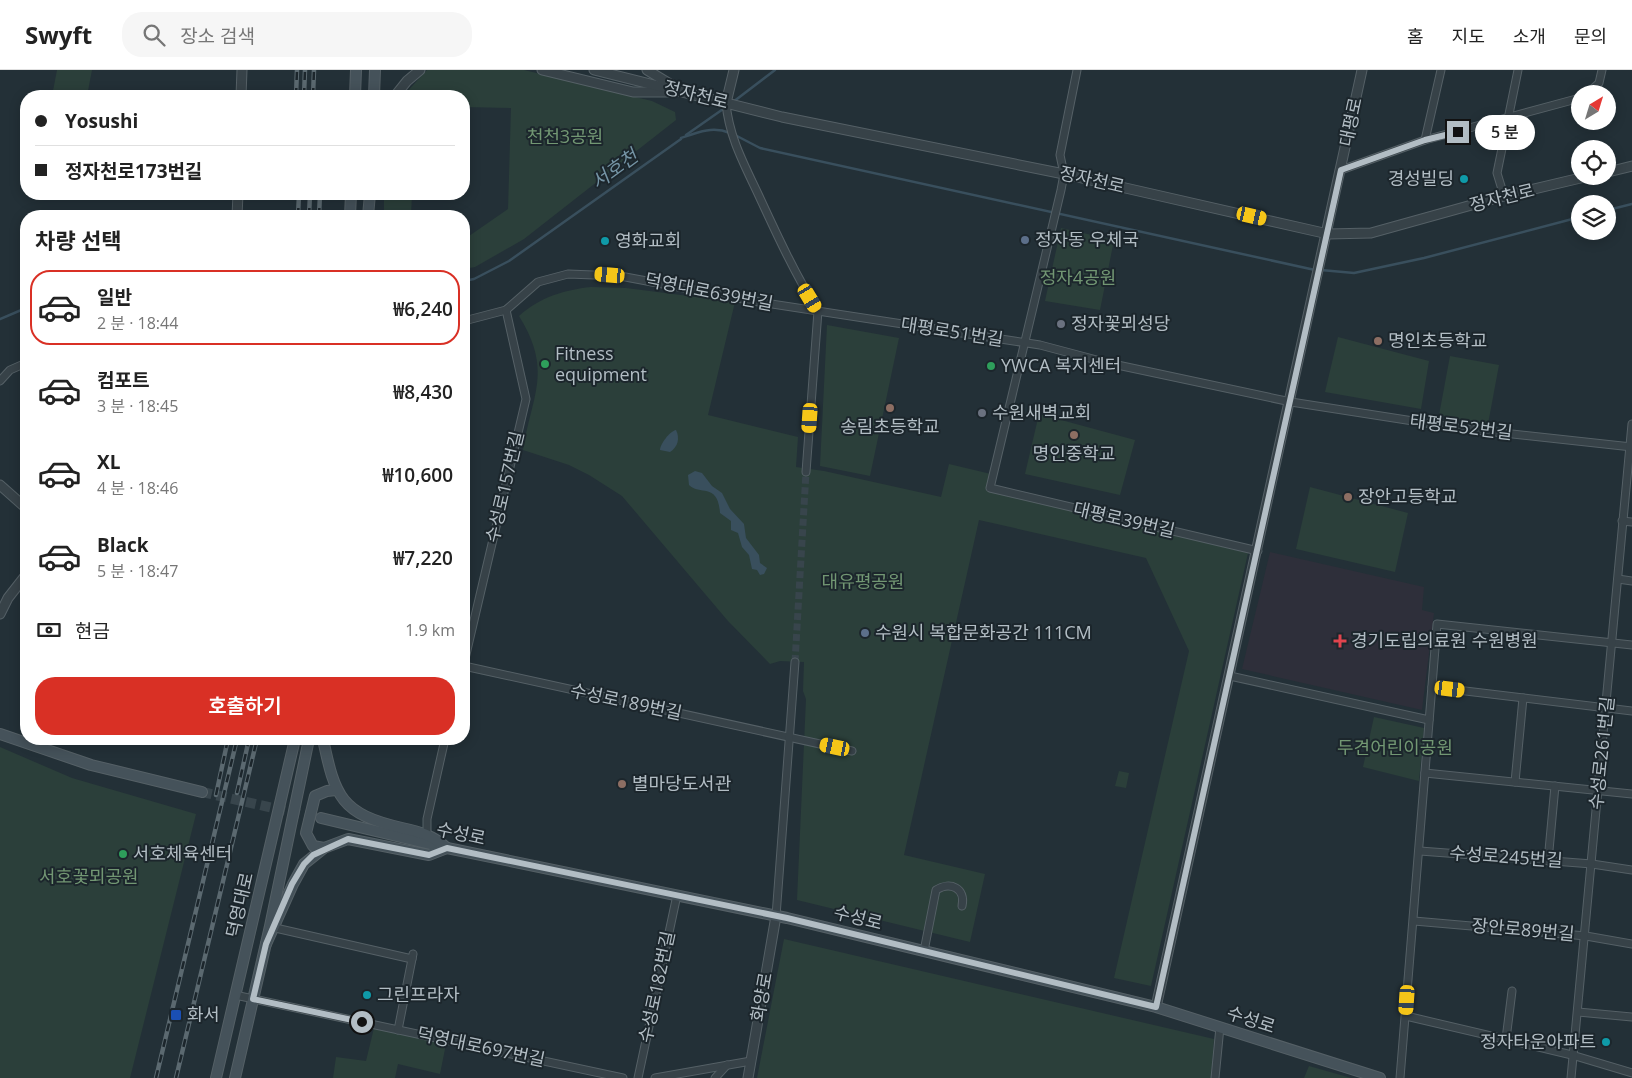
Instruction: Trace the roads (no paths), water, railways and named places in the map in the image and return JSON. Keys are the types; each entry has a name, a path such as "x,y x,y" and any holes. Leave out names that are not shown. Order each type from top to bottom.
{"main road":[{"path":"355,90 356,70"},
{"path":"374,90 375,70"},
{"path":"0,734 20,741"},
{"path":"33,745 91,764 202,792"},
{"name":"덕영대로","path":"216,1078 294,745"},
{"name":"덕영대로","path":"235,1078 266,944 273,927 308,745"},
{"path":"325,745 336,790 358,814 373,822 427,834 447,848"},
{"path":"324,848 313,846 306,834 315,796 327,791 336,790"},
{"name":"수성로","path":"321,818 447,848 776,916 1156,1007 1376,1077"},
{"path":"273,927 292,884 304,864 324,848 348,839 429,855 447,848"}],"street":[{"path":"242,70 242,90"},
{"path":"400,90 420,70"},
{"path":"542,70 633,92 683,92"},
{"name":"정자천로","path":"594,70 782,117 1064,174 1328,234 1371,233 1504,196 1571,180"},
{"path":"647,70 683,92"},
{"path":"1026,344 1064,174 1060,155 1077,70"},
{"name":"대평로","path":"1291,402 1362,70"},
{"path":"1425,140 1440,70"},
{"path":"1504,196 1497,173 1518,70"},
{"path":"1597,85 1602,70"},
{"path":"734,72 726,103 728,126 794,272 818,311 806,472"},
{"path":"1341,170 1425,140 1571,100"},
{"path":"1616,170 1632,166"},
{"name":"덕영대로639번길","path":"470,319 506,310 538,282 568,274 629,277 818,311"},
{"name":"수성로157번길","path":"470,639 526,399 506,310"},
{"name":"대평로51번길","path":"818,311 1040,345 1108,363 1291,402"},
{"name":"대평로39번길","path":"1026,344 990,488 1258,551"},
{"path":"0,381 10,370 20,366"},
{"path":"1156,1007 1291,402"},
{"name":"태평로52번길","path":"1291,402 1458,428 1631,447"},
{"name":"수성로261번길","path":"1571,1078 1586,936 1632,424"},
{"path":"0,485 20,503"},
{"path":"1622,521 1632,522"},
{"path":"1618,579 1632,581"},
{"path":"0,614 8,598 20,583"},
{"path":"1400,1078 1437,624 1632,645"},
{"path":"776,916 795,662"},
{"name":"수성로189번길","path":"470,666 852,751"},
{"path":"1230,676 1430,720"},
{"path":"1432,687 1632,711"},
{"path":"1515,782 1523,698"},
{"path":"427,834 427,819 445,745"},
{"path":"1425,773 1632,794"},
{"path":"1548,860 1555,786"},
{"name":"수성로245번길","path":"1420,851 1592,864"},
{"path":"1592,864 1632,870"},
{"path":"924,951 936,890 942,886 951,885 959,889 963,900 962,906"},
{"name":"수성로182번길","path":"638,1078 677,895"},
{"name":"화양로","path":"748,1078 776,916"},
{"name":"장안로89번길","path":"1414,921 1586,936 1632,944"},
{"name":"덕영대로697번길","path":"273,927 413,956 398,1030"},
{"path":"1506,1039 1512,991"},
{"name":"덕영대로697번길","path":"235,995 623,1078"},
{"path":"1578,1012 1632,1018"},
{"path":"1406,1016 1572,1055 1632,1073"},
{"path":"1215,1078 1220,1027"},
{"path":"655,1078 751,1061"},
{"path":"715,1078 727,1065"}],"water":[{"path":"676,430 678,439 675,448 670,452 660,450 666,438"},
{"path":"695,471 702,473 712,486 722,493 730,509 744,524 746,538 759,555 760,563 767,568 764,574 760,575 757,570 752,569 749,555 742,547 738,533 731,530 731,521 720,513 716,497 712,493 698,490 689,485 688,475"}],"waterway":[{"name":"서호천","path":"733,102 775,70"},
{"name":"서호천","path":"686,135 726,107"},
{"path":"681,138 712,130 730,133"},
{"path":"735,135 760,148 1315,270"},
{"name":"서호천","path":"470,280 509,261 681,139"},
{"path":"1616,208 1632,204"},
{"path":"1321,270 1354,273 1424,258 1571,219"},
{"name":"서호천","path":"0,319 20,311"}],"tunnel":[{"path":"795,662 806,472"},
{"path":"202,792 318,818"}],"railway":[{"path":"296,90 297,70"},
{"path":"304,90 305,70"},
{"path":"313,90 314,70"},
{"path":"298,210 299,200"},
{"path":"309,210 310,200"},
{"path":"319,210 320,200"},
{"path":"216,795 227,745"},
{"path":"156,1078 236,745"},
{"path":"237,793 248,745"},
{"path":"176,1078 256,745"}],"place":[{"name":"경성빌딩","path":"1464,179"},
{"name":"정자동 우체국","path":"1025,240"},
{"name":"영화교회","path":"605,241"},
{"name":"정자꽃뫼성당","path":"1061,324"},
{"name":"명인초등학교","path":"1378,341"},
{"name":"Fitness equipment","path":"545,364"},
{"name":"YWCA 복지센터","path":"991,366"},
{"name":"송림초등학교","path":"890,408"},
{"name":"수원새벽교회","path":"982,413"},
{"name":"명인중학교","path":"1074,435"},
{"name":"장안고등학교","path":"1348,497"},
{"name":"수원시 복합문화공간 111CM","path":"865,633"},
{"name":"경기도립의료원 수원병원","path":"1340,641"},
{"name":"별마당도서관","path":"622,784"},
{"name":"서호체육센터","path":"123,854"},
{"name":"그린프라자","path":"367,995"},
{"name":"화서","path":"176,1015"},
{"name":"정자타운아파트","path":"1606,1042"}],"park label":[{"name":"천천3공원","path":"565,137"},
{"name":"정자4공원","path":"1078,278"},
{"name":"대유평공원","path":"863,582"},
{"name":"두견어린이공원","path":"1395,748"},
{"name":"서호꽃뫼공원","path":"89,877"}]}
